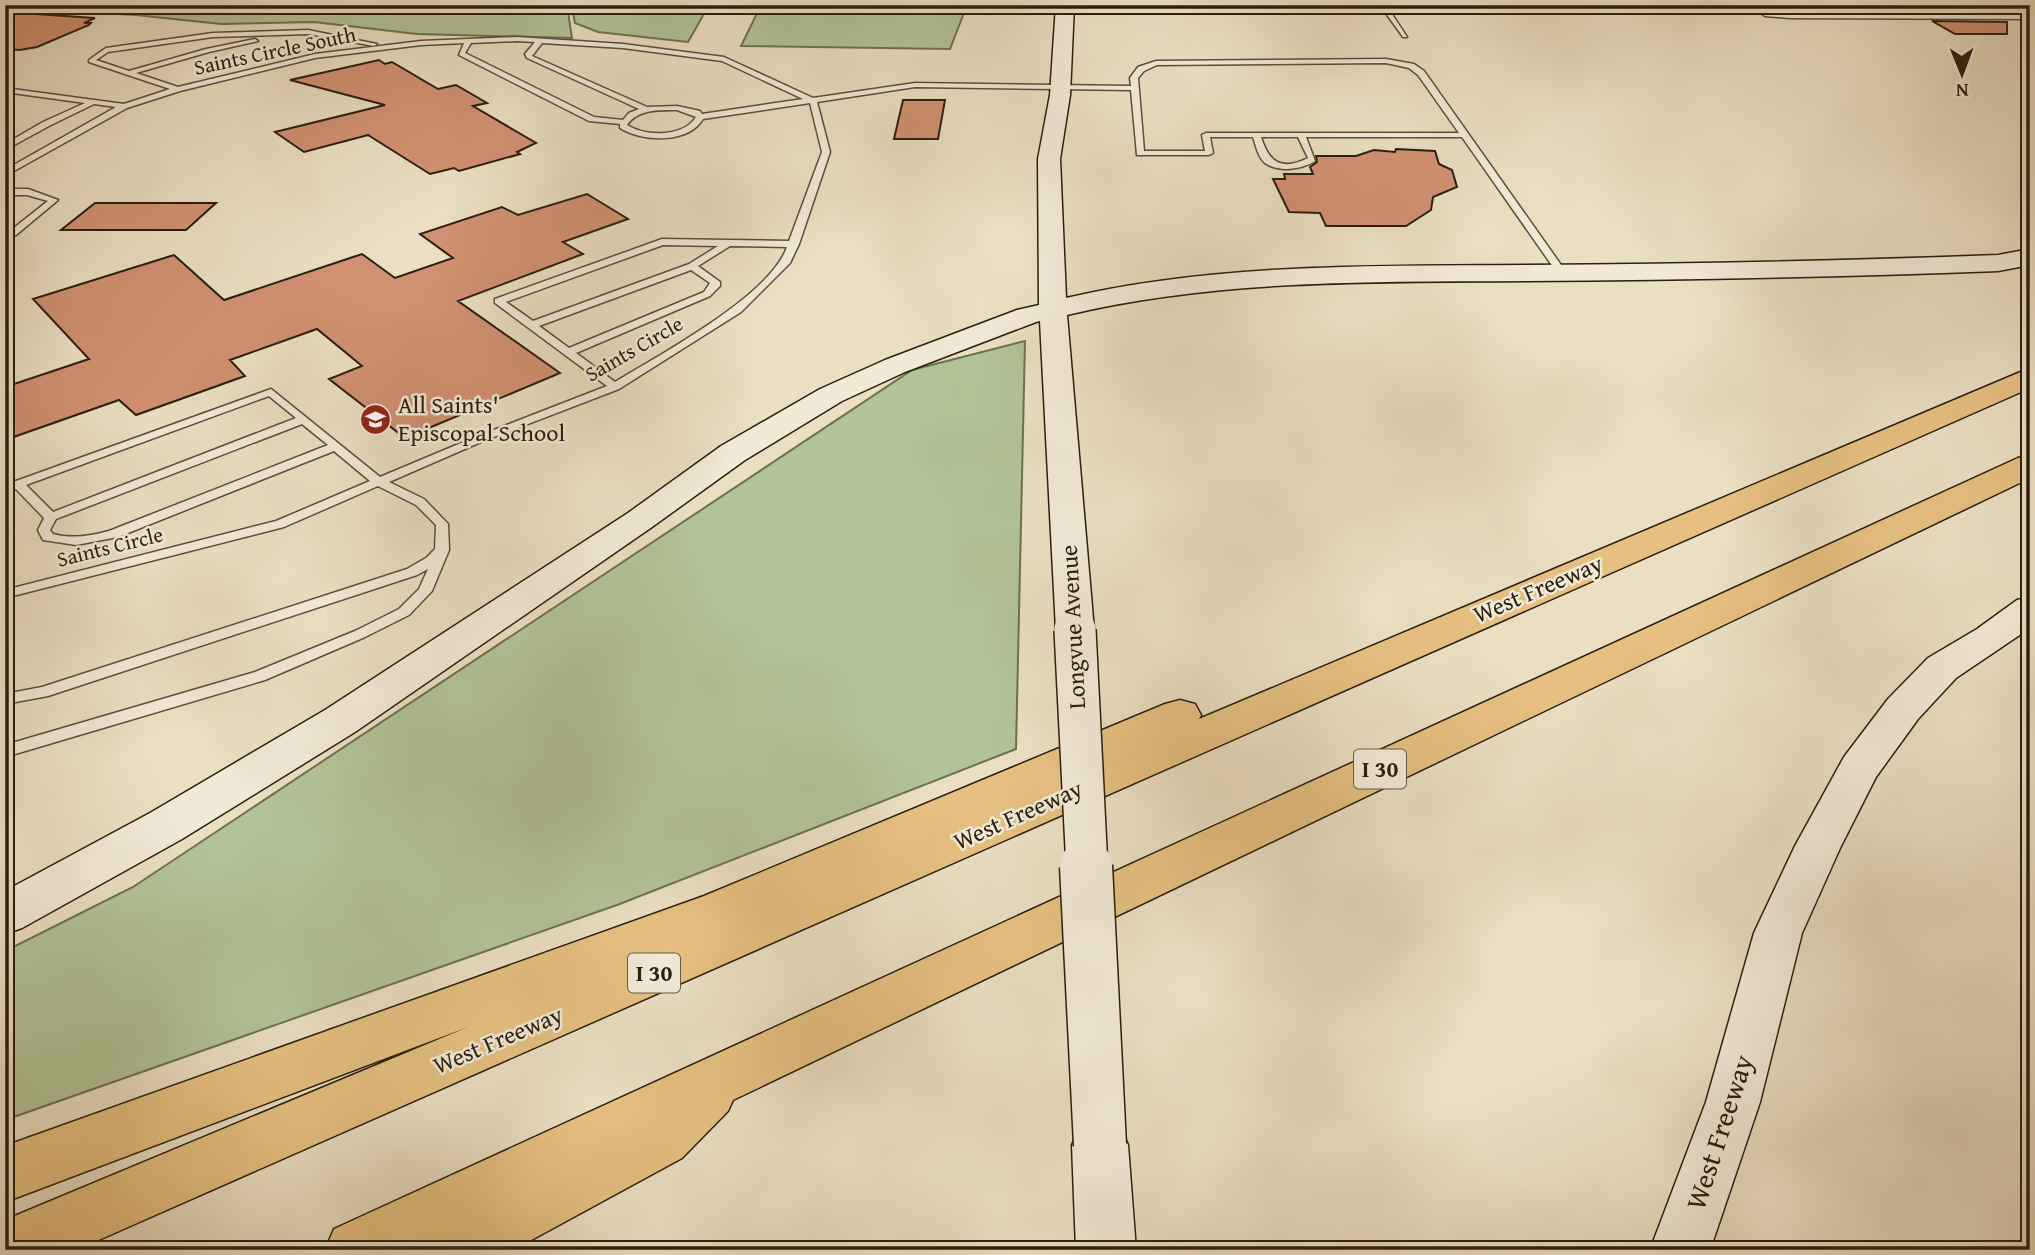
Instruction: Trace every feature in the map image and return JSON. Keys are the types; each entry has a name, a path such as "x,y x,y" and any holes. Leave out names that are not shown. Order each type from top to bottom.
{"highway":[{"name":"West Freeway","path":"6,1250 753,931 2030,377"},
{"name":"I 30","path":"355,1250 730,1072 2030,466"},
{"path":"5,1174 721,910 1198,708 1299,692"},
{"path":"453,1250 662,1139 730,1072"}],"main road":[{"name":"Longvue Avenue","path":"1065,5 1060,87 1049,159 1053,309 1075,630 1106,1250"},
{"path":"5,914 166,826 340,721 640,520 733,453 831,395 963,338 1053,309 1168,289 1296,275 1777,271 1998,263 2030,257"},
{"name":"West Freeway","path":"1680,1250 1733,1102 1778,933 1818,846 1859,768 1903,709 1941,668 2030,609"}],"street":[{"path":"1756,5 1770,13 2030,15"}],"lane":[{"path":"1383,5 1405,36"},
{"path":"178,89 90,61 106,50 213,35 308,32 388,47"},
{"path":"128,73 208,50 294,33"},
{"path":"470,41 461,54 592,119 624,121 647,110 677,108 697,113 700,117"},
{"name":"Saints Circle South","path":"5,174 124,106 178,89 315,56 388,47 470,41 540,41 623,46 724,59 813,101"},
{"path":"540,41 528,54 529,57 647,110"},
{"path":"1465,135 1206,135 1209,153 1140,153 1134,78 1141,69 1156,63 1399,62 1421,73 1465,135 1561,272"},
{"path":"700,117 915,85 1136,88"},
{"path":"5,90 124,106"},
{"name":"Saints Circle","path":"5,594 280,524 477,440 615,387 737,310 788,261 826,152 813,101"},
{"path":"5,148 92,102"},
{"path":"624,121 626,130 636,134 665,135 692,128 699,123 700,117"},
{"path":"1256,135 1265,159 1270,163 1291,165 1308,163 1312,159 1301,135"},
{"path":"5,192 29,192 54,200 13,233 5,235"},
{"path":"615,387 499,300 662,242 794,244"},
{"path":"532,325 692,266 728,243"},
{"path":"568,352 713,290 715,282 692,266"},
{"path":"5,751 260,676 360,634 404,612 425,591 437,555 442,524 420,502 379,482 273,393 263,393 12,486"},
{"path":"304,419 51,517 44,530 48,537 69,542 95,540 336,446"},
{"path":"12,486 51,517"},
{"path":"5,699 43,692 399,576 437,555"}],"green space":[{"path":"5,5 567,5 572,38 417,34 314,22 221,24 136,15 5,8"},
{"path":"574,5 709,5 688,42 598,32 575,23 572,8"},
{"path":"761,5 967,5 950,49 741,46"},
{"path":"1025,341 1016,749 617,905 5,1120 5,951 133,887 912,370"}],"building":[{"path":"1902,5 2007,5 2007,8 1907,8"},
{"path":"5,12 95,18 84,23 91,23 89,25 37,47 5,49"},
{"path":"1932,21 2007,22 2007,34 1955,34"},
{"path":"379,60 385,64 392,62 438,89 456,85 487,103 473,106 536,143 517,152 520,154 459,171 454,168 430,174 368,135 304,152 275,132 385,105 290,80"},
{"path":"903,100 945,100 938,139 894,139"},
{"path":"1396,149 1435,151 1439,164 1452,170 1457,187 1433,197 1431,210 1406,226 1326,226 1320,213 1289,212 1273,179 1285,179 1284,174 1313,174 1310,167 1317,162 1316,156 1356,156 1374,150 1395,152"},
{"path":"587,194 628,219 563,242 583,254 458,301 560,373 405,438 329,379 362,366 317,329 230,360 245,376 136,415 119,400 5,440 5,387 89,359 33,299 174,255 224,300 362,254 395,278 453,258 420,234 502,207 518,215"},
{"path":"95,203 216,203 186,230 61,230"}],"place":[{"name":"All Saints' Episcopal School","path":"375,419"}]}
